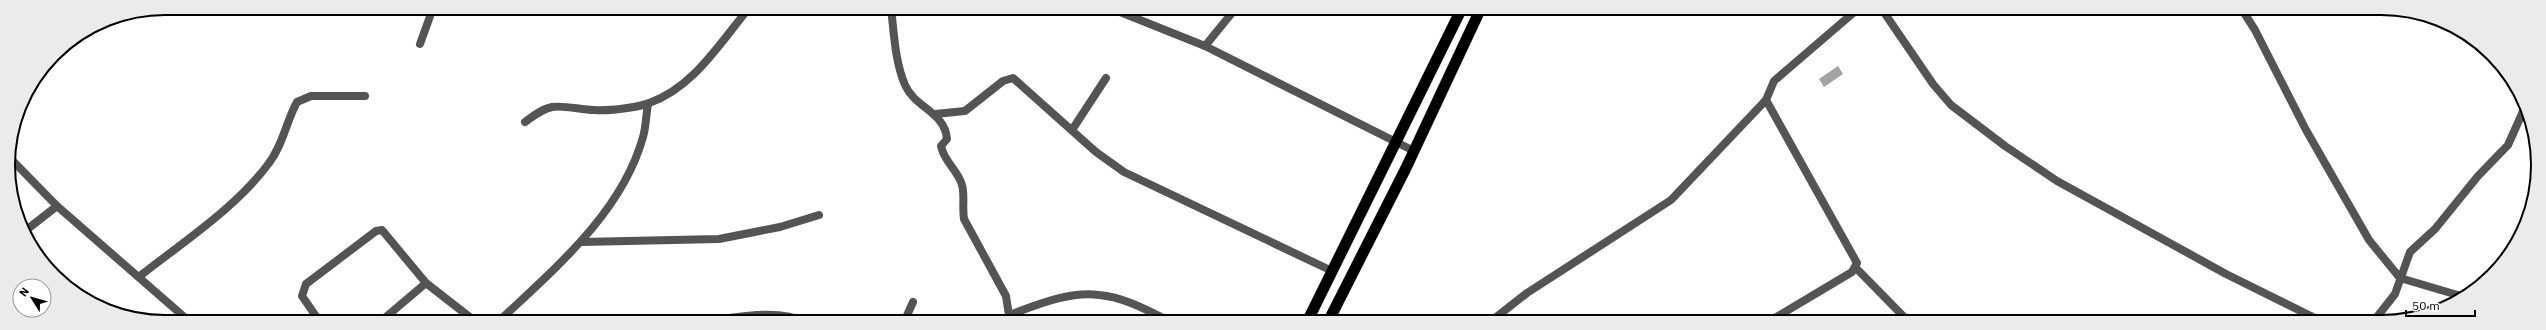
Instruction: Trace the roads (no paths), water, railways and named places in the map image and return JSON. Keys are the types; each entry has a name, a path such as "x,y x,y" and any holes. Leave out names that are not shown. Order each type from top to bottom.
{"highway":[{"path":"1310,315 1459,15"},
{"path":"1332,315 1414,151 1478,15"}],"street":[{"path":"420,44 430,15"},
{"path":"525,122 539,112 552,107 595,110 648,104 666,95 687,80 743,15"},
{"path":"892,15 895,45 905,85 916,101 935,114 947,130 948,139 941,146 942,155 962,183 964,194 961,205 964,219 1006,296 1009,315"},
{"path":"1128,15 1205,46 1414,151"},
{"path":"1205,46 1230,15"},
{"path":"1499,315 1527,293 1671,200 1766,100 1774,81 1851,15"},
{"path":"1886,15 1933,84 1951,105 2005,146 2057,181 2226,274 2309,315"},
{"path":"2245,15 2255,30 2279,81 2368,240 2400,278 2457,294"},
{"path":"935,114 965,111 1004,81 1012,78 1096,152 1124,172 1332,271"},
{"path":"1072,130 1106,78"},
{"path":"140,276 247,188 270,163 280,144 296,102 311,96 365,96"},
{"path":"1766,100 1857,263 1856,268 1852,272 1780,315"},
{"path":"505,315 597,224 632,166 644,136 648,104"},
{"path":"2379,315 2395,294 2410,252 2439,224 2478,176 2508,144 2522,115"},
{"path":"15,164 57,206 140,276 182,315"},
{"path":"29,228 57,206"},
{"path":"580,242 719,239 780,227 819,215"},
{"path":"315,315 302,296 306,284 376,231 382,230 387,234 426,283 467,315"},
{"path":"1856,268 1902,315"},
{"path":"388,315 426,283"},
{"path":"1016,315 1044,302 1099,294 1122,300 1155,315"},
{"path":"907,315 913,302"}]}
